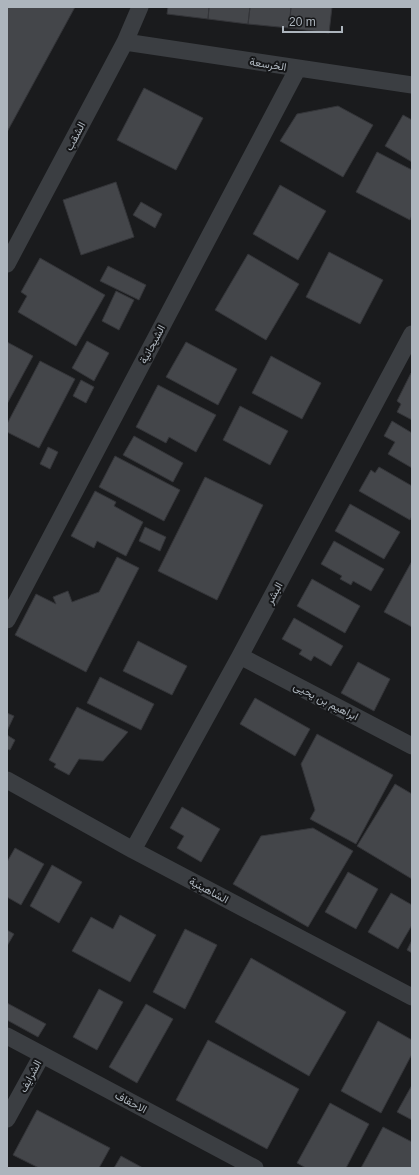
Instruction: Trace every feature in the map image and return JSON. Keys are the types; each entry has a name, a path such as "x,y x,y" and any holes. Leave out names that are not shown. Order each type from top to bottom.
{"street":[{"name":"الشقب","path":"9,257 125,42 140,7"},
{"name":"الخرسعة","path":"125,42 412,85"},
{"name":"الشيحانية","path":"7,620 298,68"},
{"name":"البشر","path":"133,850 240,656 412,334"},
{"name":"ابراهيم بن يحيى","path":"240,656 412,746"},
{"name":"الشاهينية","path":"7,780 133,850 412,997"},
{"name":"الاحقاف","path":"7,1036 255,1168"},
{"name":"الشرايف","path":"7,1119 42,1055"}],"building":[{"path":"7,7 75,7 7,132"},
{"path":"168,7 209,7 208,19 167,14"},
{"path":"209,7 250,7 248,24 208,19"},
{"path":"250,7 291,7 289,28 248,24"},
{"path":"291,7 332,7 329,33 289,28"},
{"path":"144,88 203,118 176,170 117,140"},
{"path":"338,106 373,125 343,177 280,141 297,114"},
{"path":"403,115 412,120 412,162 385,146"},
{"path":"377,152 412,170 412,215 410,220 356,192"},
{"path":"116,182 134,237 81,255 63,200"},
{"path":"280,185 326,211 298,260 253,234"},
{"path":"141,202 162,214 155,228 133,215"},
{"path":"329,252 383,280 360,324 306,297"},
{"path":"248,254 299,284 266,340 215,310"},
{"path":"40,258 105,295 76,346 18,312 27,296 21,292"},
{"path":"108,266 146,285 139,300 100,281"},
{"path":"116,291 134,300 119,330 102,321"},
{"path":"87,341 109,353 94,381 72,368"},
{"path":"7,342 33,356 7,404"},
{"path":"186,342 237,369 218,405 166,377"},
{"path":"271,356 321,383 302,419 252,393"},
{"path":"40,361 75,379 39,448 7,432 7,424"},
{"path":"411,373 412,420 397,412 401,404 397,401"},
{"path":"81,380 94,387 86,403 73,396"},
{"path":"158,385 216,415 196,452 169,437 166,443 136,427"},
{"path":"240,406 288,431 270,465 223,440"},
{"path":"392,421 412,433 412,468 388,454 395,442 384,436"},
{"path":"134,436 183,463 173,482 123,455"},
{"path":"48,447 58,452 50,469 40,464"},
{"path":"115,456 180,490 164,521 99,487"},
{"path":"379,467 412,486 412,516 410,520 359,491 371,470 375,473"},
{"path":"205,477 263,505 217,600 158,571"},
{"path":"95,491 116,502 114,506 143,522 126,556 97,541 94,548 71,536"},
{"path":"350,504 400,532 384,559 335,531"},
{"path":"145,527 166,537 160,551 139,541"},
{"path":"334,541 384,569 371,591 353,581 351,585 340,579 342,576 321,564"},
{"path":"117,557 139,568 86,672 15,635 36,594 56,604 53,597 68,591 72,602 99,592"},
{"path":"412,561 412,627 384,612"},
{"path":"312,579 360,606 345,633 297,606"},
{"path":"294,618 343,646 331,666 314,656 311,661 299,654 302,650 282,639"},
{"path":"138,641 187,666 172,695 123,671"},
{"path":"358,662 390,679 374,711 341,693"},
{"path":"100,677 154,704 141,730 87,703"},
{"path":"255,698 310,729 295,756 240,724"},
{"path":"77,707 128,732 103,761 79,759 69,775 54,767 56,764 49,760"},
{"path":"7,713 14,716 7,731"},
{"path":"317,734 393,775 356,844 310,819 315,810 301,764"},
{"path":"7,735 15,740 10,750 7,749"},
{"path":"395,784 412,794 412,879 357,846"},
{"path":"182,807 220,829 201,862 177,848 184,836 170,828"},
{"path":"313,828 353,851 308,927 233,884 261,836"},
{"path":"15,848 44,864 21,905 7,897 7,862"},
{"path":"52,865 82,882 59,923 30,906"},
{"path":"348,872 378,889 356,929 325,912"},
{"path":"391,893 412,905 412,925 398,949 368,932"},
{"path":"120,915 156,935 130,982 72,951 91,917 113,929"},
{"path":"185,929 217,945 185,1009 153,992"},
{"path":"7,930 14,934 7,946"},
{"path":"412,940 412,953 407,950"},
{"path":"251,958 346,1012 309,1076 215,1022"},
{"path":"99,989 123,1002 97,1050 73,1037"},
{"path":"7,1003 46,1024 38,1037 7,1020"},
{"path":"146,1004 173,1019 137,1083 109,1067"},
{"path":"378,1021 412,1040 412,1054 381,1113 341,1091"},
{"path":"208,1040 299,1089 267,1149 176,1100"},
{"path":"412,1085 412,1120 397,1112"},
{"path":"330,1103 369,1124 346,1168 306,1168 297,1163"},
{"path":"37,1110 110,1148 99,1168 39,1168 13,1155"},
{"path":"383,1127 412,1142 412,1168 361,1168"},
{"path":"121,1156 143,1168 114,1168"}]}
